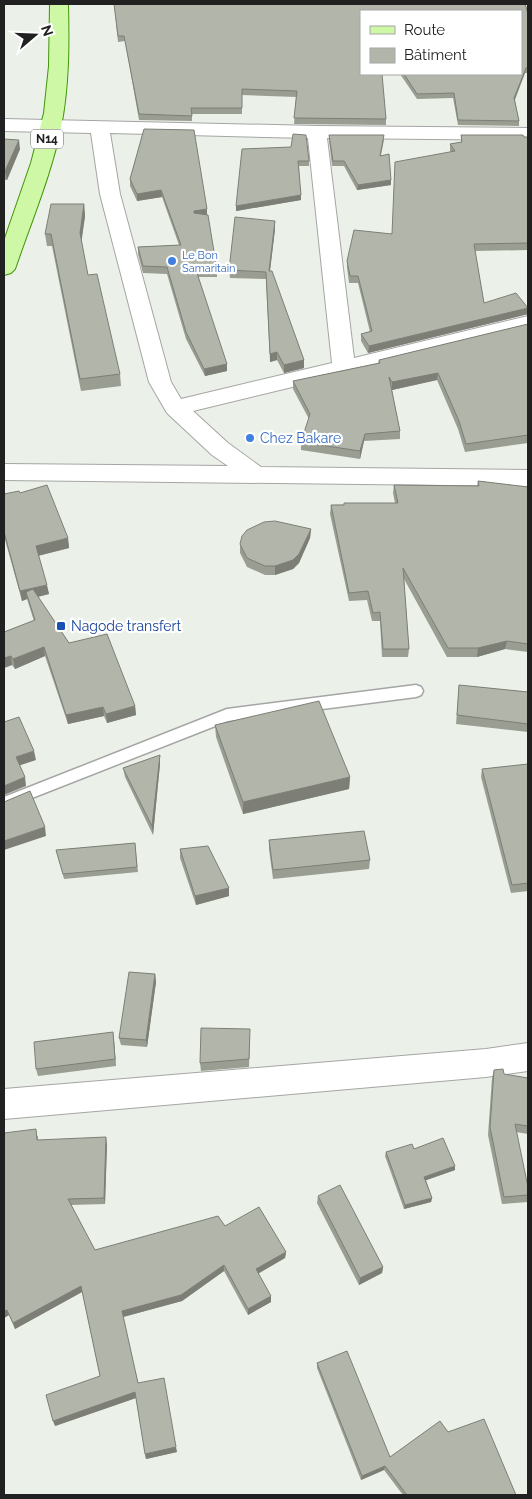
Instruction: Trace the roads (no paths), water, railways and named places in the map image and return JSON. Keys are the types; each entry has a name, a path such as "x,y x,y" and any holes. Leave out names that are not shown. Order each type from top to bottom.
{"main road":[{"name":"N14","path":"4,269 33,186 51,126 58,52 59,4"}],"street":[{"path":"4,125 317,132 528,134"},
{"path":"100,128 110,194 160,382 175,408 220,449 256,475"},
{"path":"317,132 344,368"},
{"path":"175,408 528,323"},
{"path":"4,472 528,478"},
{"path":"4,1104 476,1064 528,1057"}],"lane":[{"path":"4,803 227,715 416,691"}],"place":[{"name":"Le Bon Samaritain","path":"172,261"},
{"name":"Chez Bakare","path":"250,438"},
{"name":"Nagode transfert","path":"61,626"}]}
